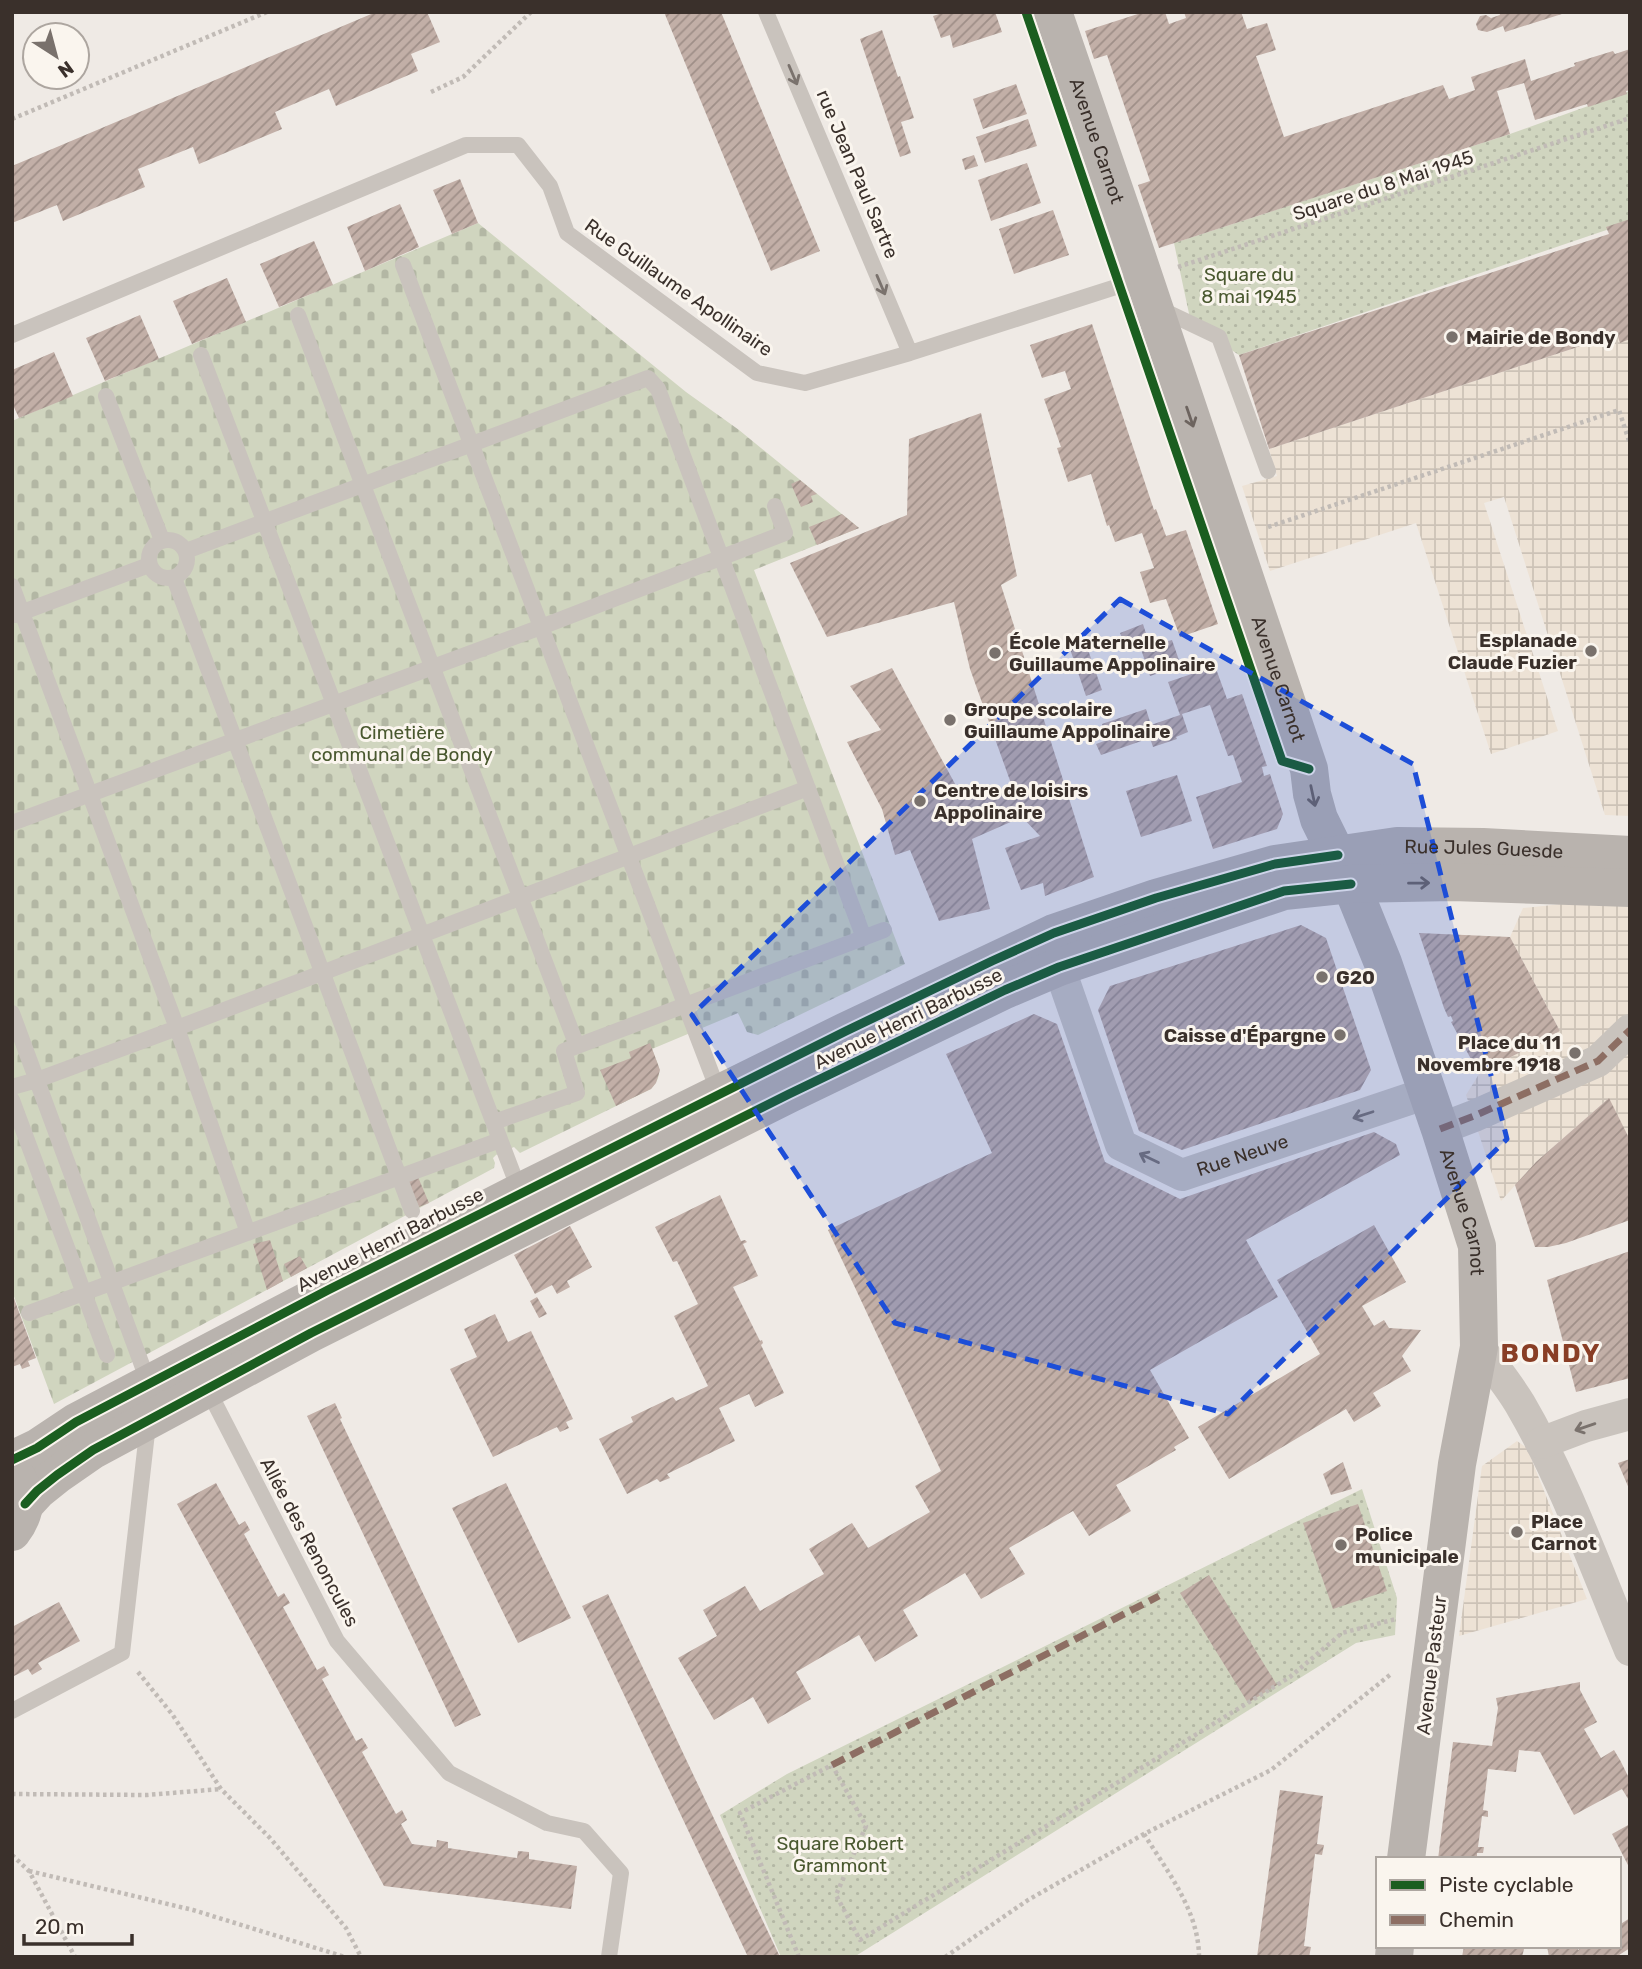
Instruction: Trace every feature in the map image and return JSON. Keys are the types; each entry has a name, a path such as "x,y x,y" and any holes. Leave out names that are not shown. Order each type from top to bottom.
{"street":[{"name":"Avenue Carnot","path":"1053,12 1148,292 1182,342 1309,769 1319,819 1344,869 1383,963 1440,1129 1477,1246 1479,1347"},
{"name":"Rue Jules Guesde","path":"1344,869 1396,846 1630,855"},
{"name":"Avenue Henri Barbusse","path":"17,1502 37,1491 84,1456 149,1402 328,1290 846,1031 1055,933 1156,898 1275,864 1344,869"},
{"name":"Rue Jules Guesde","path":"1344,869 1453,882 1630,888"},
{"name":"Avenue Henri Barbusse","path":"12,1460 37,1448 76,1422 207,1388 742,1117 1005,989 1059,967 1344,869"},
{"name":"Rue Neuve","path":"1059,967 1121,1145 1182,1175 1427,1093"},
{"path":"1440,1129 1598,1061 1630,1030"},
{"path":"1479,1347 1518,1402 1541,1443 1630,1650"},
{"name":"Avenue Pasteur","path":"1406,1857 1457,1464 1479,1347"},
{"path":"1541,1443 1586,1426 1630,1414"}],"lane":[{"name":"rue Jean Paul Sartre","path":"766,12 910,353"},
{"name":"Rue Guillaume Apollinaire","path":"12,335 466,145 518,145 550,186 567,233 757,373 805,383 1148,292"},
{"path":"403,265 719,1094"},
{"path":"298,315 577,1046"},
{"path":"1182,342 1219,337 1268,471"},
{"path":"201,355 520,1192"},
{"path":"186,551 648,378 658,389 864,938"},
{"path":"106,396 162,540"},
{"path":"12,823 785,533 775,506"},
{"path":"162,540 180,543 186,551 186,567 174,578 159,577 149,565 150,550 162,540"},
{"path":"17,615 149,565"},
{"path":"174,578 412,1211"},
{"path":"12,586 17,615 89,794 177,1028 248,1233"},
{"path":"12,1087 177,1028 808,788"},
{"path":"494,1122 577,1093 564,1051 884,930"},
{"path":"12,1013 112,1283 149,1402 122,1653 12,1711"},
{"path":"12,1100 107,1355"},
{"path":"29,1313 500,1140"},
{"name":"Allée des Renoncules","path":"207,1388 337,1641 449,1773 547,1823 584,1831 621,1873 609,1957"}],"path":[{"path":"12,119 267,12"},
{"path":"431,93 463,77 531,12"},
{"path":"1273,525 1619,410 1630,444"},
{"path":"799,1957 740,1813 832,1765 866,1826 836,1895 860,1940 1290,1677 1342,1633 1396,1619"},
{"path":"122,1653 172,1714 221,1789 270,1838 346,1928 361,1957"},
{"path":"945,1957 1028,1900 1144,1833 1271,1770 1391,1675 1433,1654"},
{"path":"12,1794 147,1795 221,1789"},
{"path":"1144,1833 1185,1901 1199,1941 1199,1957"},
{"path":"12,1855 29,1871 75,1957"},
{"path":"29,1871 193,1910 345,1957"}],"highlighted area":[{"path":"1120,599 1413,764 1507,1139 1228,1414 895,1323 692,1015"}],"green space":[{"name":"Square du 8 mai 1945","path":"1630,91 1630,222 1239,355 1191,323 1174,243 1510,134"},
{"name":"Cimetière communal de Bondy","path":"478,223 859,528 754,570 905,964 758,1035 747,1032 738,1013 652,1049 659,1074 651,1089 520,1153 514,1147 496,1155 493,1158 494,1168 54,1404 12,1291 12,421"},
{"name":"Square Robert Grammont","path":"1362,1489 1397,1598 1395,1635 1356,1643 854,1957 781,1957 720,1815 787,1774"}],"shaded area":[{"name":"Esplanade Claude Fuzier","path":"1617,334 1620,342 1630,339 1630,816 1605,815 1504,497 1484,503 1558,731 1491,754 1416,523 1270,571 1242,486 1277,476 1269,449"},
{"name":"Place du 11 Novembre 1918","path":"1610,899 1630,900 1630,1140 1608,1099 1536,1162 1501,1201 1466,1095 1479,1074 1560,1031 1510,937 1523,908"},
{"name":"Place Carnot","path":"1517,1441 1527,1448 1587,1599 1459,1636 1482,1466"}],"building":[{"path":"376,12 427,12 440,42 411,54 418,71 336,106 329,89 275,112 282,129 199,164 193,147 138,169 145,187 63,221 57,205 12,223 12,166"},
{"path":"664,12 721,12 820,251 771,271"},
{"path":"945,12 995,12 1002,32 953,48 950,35 941,38 933,16"},
{"path":"1144,12 1165,12 1169,24 1186,18 1184,12 1241,12 1247,29 1267,23 1276,50 1256,56 1284,137 1443,85 1449,99 1475,90 1471,77 1525,59 1531,81 1575,66 1574,63 1613,51 1615,54 1630,49 1630,90 1626,91 1627,94 1588,107 1587,104 1535,120 1524,83 1497,91 1510,134 1159,248 1138,185 1150,181 1107,55 1094,59 1085,31"},
{"path":"1499,12 1565,13 1505,32 1503,26 1487,32 1478,30 1476,24 1480,16 1491,18 1500,15"},
{"path":"882,30 914,118 901,122 911,153 900,157 860,39"},
{"path":"1016,84 1027,114 983,129 973,99"},
{"path":"1028,119 1037,146 985,163 976,137"},
{"path":"974,155 978,166 965,170 962,159"},
{"path":"1027,163 1041,203 991,221 978,180"},
{"path":"460,179 478,223 452,234 433,190"},
{"path":"400,204 419,247 365,271 347,227"},
{"path":"1053,210 1069,255 1014,274 999,229"},
{"name":"Mairie de Bondy","path":"1630,219 1630,339 1620,343 1617,334 1269,449 1239,355 1609,234 1606,227"},
{"path":"314,241 333,285 279,307 260,264"},
{"path":"227,278 246,322 192,344 173,301"},
{"path":"140,315 159,359 105,381 86,338"},
{"path":"1092,324 1154,510 1156,509 1166,536 1186,530 1218,624 1180,637 1166,599 1150,603 1140,572 1154,568 1142,533 1115,542 1109,525 1107,526 1091,474 1068,482 1057,448 1061,447 1044,399 1071,389 1065,371 1042,378 1030,345"},
{"path":"54,352 73,396 19,418 12,403 12,370"},
{"name":"École Maternelle Guillaume Appolinaire","path":"981,413 1017,576 1001,585 1094,877 1045,896 1043,883 1021,890 1005,848 1040,836 1022,817 972,839 990,909 939,921 910,850 895,855 882,809 847,742 881,730 850,686 892,668 960,793 1013,789 970,669 954,602 827,637 790,563 907,515 909,439"},
{"path":"800,480 817,494 811,496 813,502 801,507 791,484"},
{"path":"842,514 859,528 817,545 809,527"},
{"path":"1143,624 1150,646 1172,640 1181,666 1150,676 1138,640 1125,645 1120,633"},
{"path":"1086,644 1102,690 1086,696 1070,649"},
{"path":"1215,666 1227,699 1242,694 1267,766 1262,767 1264,776 1270,774 1283,814 1277,829 1213,849 1196,797 1242,782 1233,755 1228,756 1210,705 1182,714 1188,732 1176,737 1177,739 1153,747 1150,738 1101,755 1096,744 1107,740 1102,724 1146,709 1151,725 1180,715 1168,682"},
{"path":"1177,775 1192,821 1141,837 1126,791"},
{"path":"1301,925 1326,938 1371,1070 1360,1090 1182,1150 1139,1131 1098,1010 1110,986"},
{"path":"1419,933 1510,937 1560,1031 1479,1074 1451,1022 1451,1016 1448,1017 1444,1008"},
{"path":"1034,1014 1057,1024 1105,1162 1180,1199 1374,1132 1396,1144 1400,1155 1246,1240 1278,1297 1150,1370 1189,1438 1174,1447 1176,1450 1116,1485 1131,1511 1089,1536 1073,1511 1009,1548 1025,1574 981,1599 965,1573 903,1610 918,1636 875,1662 859,1635 796,1672 811,1699 768,1724 753,1697 714,1720 678,1658 717,1636 703,1610 745,1586 760,1611 824,1574 809,1549 852,1523 868,1548 930,1512 915,1486 941,1471 828,1230 992,1153 946,1054"},
{"path":"650,1043 660,1070 656,1083 651,1089 616,1106 600,1070 631,1058 629,1052"},
{"path":"1609,1098 1630,1140 1630,1220 1566,1243 1535,1247 1515,1185 1536,1162"},
{"path":"418,1177 429,1203 419,1207 408,1181"},
{"path":"720,1195 741,1241 747,1242 743,1244 758,1276 733,1287 760,1341 762,1340 761,1345 784,1393 755,1407 749,1394 719,1408 735,1441 667,1474 670,1478 660,1482 657,1479 627,1494 599,1439 633,1422 631,1417 673,1397 676,1401 708,1386 674,1316 698,1304 677,1261 673,1262 655,1227"},
{"path":"1374,1225 1406,1282 1362,1306 1374,1326 1384,1320 1389,1328 1421,1330 1402,1356 1411,1371 1373,1393 1381,1406 1354,1422 1346,1409 1229,1479 1198,1427 1320,1354 1277,1280"},
{"path":"570,1226 592,1267 567,1281 570,1287 557,1294 552,1285 535,1294 514,1255"},
{"path":"270,1240 283,1281 267,1290 253,1244"},
{"path":"1630,1251 1630,1378 1576,1392 1547,1280"},
{"path":"300,1256 307,1268 291,1277 284,1264"},
{"path":"12,1293 36,1358 28,1361 30,1366 22,1369 20,1364 12,1367"},
{"path":"537,1297 547,1314 539,1318 530,1301"},
{"path":"495,1314 508,1342 531,1331 573,1419 566,1422 569,1428 560,1432 557,1427 493,1457 450,1369 477,1357 464,1329"},
{"path":"335,1403 342,1418 340,1419 481,1715 455,1727 307,1416"},
{"path":"1630,1459 1630,1491 1618,1463"},
{"path":"1343,1462 1352,1489 1331,1495 1323,1474"},
{"path":"216,1483 239,1525 245,1521 250,1530 244,1534 278,1597 284,1593 290,1603 283,1607 317,1670 324,1666 329,1675 322,1679 356,1741 362,1738 368,1748 362,1752 396,1814 402,1810 407,1820 401,1824 412,1844 436,1847 437,1840 448,1842 448,1848 517,1858 518,1851 529,1852 529,1859 577,1866 571,1909 384,1886 177,1504"},
{"path":"506,1483 571,1618 518,1643 452,1508"},
{"name":"Police municipale","path":"1358,1504 1387,1591 1333,1609 1303,1523"},
{"path":"1209,1575 1277,1685 1248,1703 1180,1593"},
{"path":"608,1594 780,1957 748,1957 582,1606"},
{"path":"59,1602 80,1641 38,1663 42,1669 32,1675 28,1669 12,1677 12,1627"},
{"path":"1580,1682 1580,1690 1597,1722 1584,1729 1601,1758 1614,1750 1630,1780 1630,1802 1622,1789 1574,1815 1540,1752 1519,1750 1516,1772 1488,1769 1483,1810 1488,1811 1488,1817 1482,1816 1478,1847 1484,1847 1483,1853 1477,1853 1477,1857 1438,1857 1453,1742 1492,1746 1498,1708 1496,1698"},
{"path":"1280,1790 1323,1796 1317,1844 1324,1845 1322,1855 1315,1854 1304,1946 1311,1947 1309,1957 1257,1957"},
{"path":"1630,1824 1630,1869 1612,1834"},
{"path":"1630,1918 1630,1948 1616,1957 1549,1957 1547,1948 1621,1948 1621,1924"},
{"path":"1464,1948 1524,1949 1522,1957 1462,1957"}],"marked path":[{"path":"1440,1129 1598,1061 1630,1030"},
{"path":"832,1765 1159,1596"}],"cycle path":[{"path":"1026,12 1282,761 1309,769"},
{"path":"12,1460 37,1448 76,1422 328,1290 992,961 1054,933 1156,898 1275,864 1338,855"},
{"path":"25,1504 57,1475 93,1450 311,1333 789,1094 1005,990 1059,967 1284,891 1351,884"}],"place":[{"name":"Mairie de Bondy","path":"1452,337"},
{"name":"Esplanade Claude Fuzier","path":"1591,651"},
{"name":"École Maternelle Guillaume Appolinaire","path":"995,653"},
{"name":"Groupe scolaire Guillaume Appolinaire","path":"950,720"},
{"name":"Centre de loisirs Appolinaire","path":"920,801"},
{"name":"G20","path":"1322,977"},
{"name":"Caisse d'Épargne","path":"1340,1035"},
{"name":"Place du 11 Novembre 1918","path":"1575,1053"},
{"name":"Place Carnot","path":"1517,1532"},
{"name":"Police municipale","path":"1341,1545"}],"district":[{"name":"BONDY","path":"1551,1353"}]}
